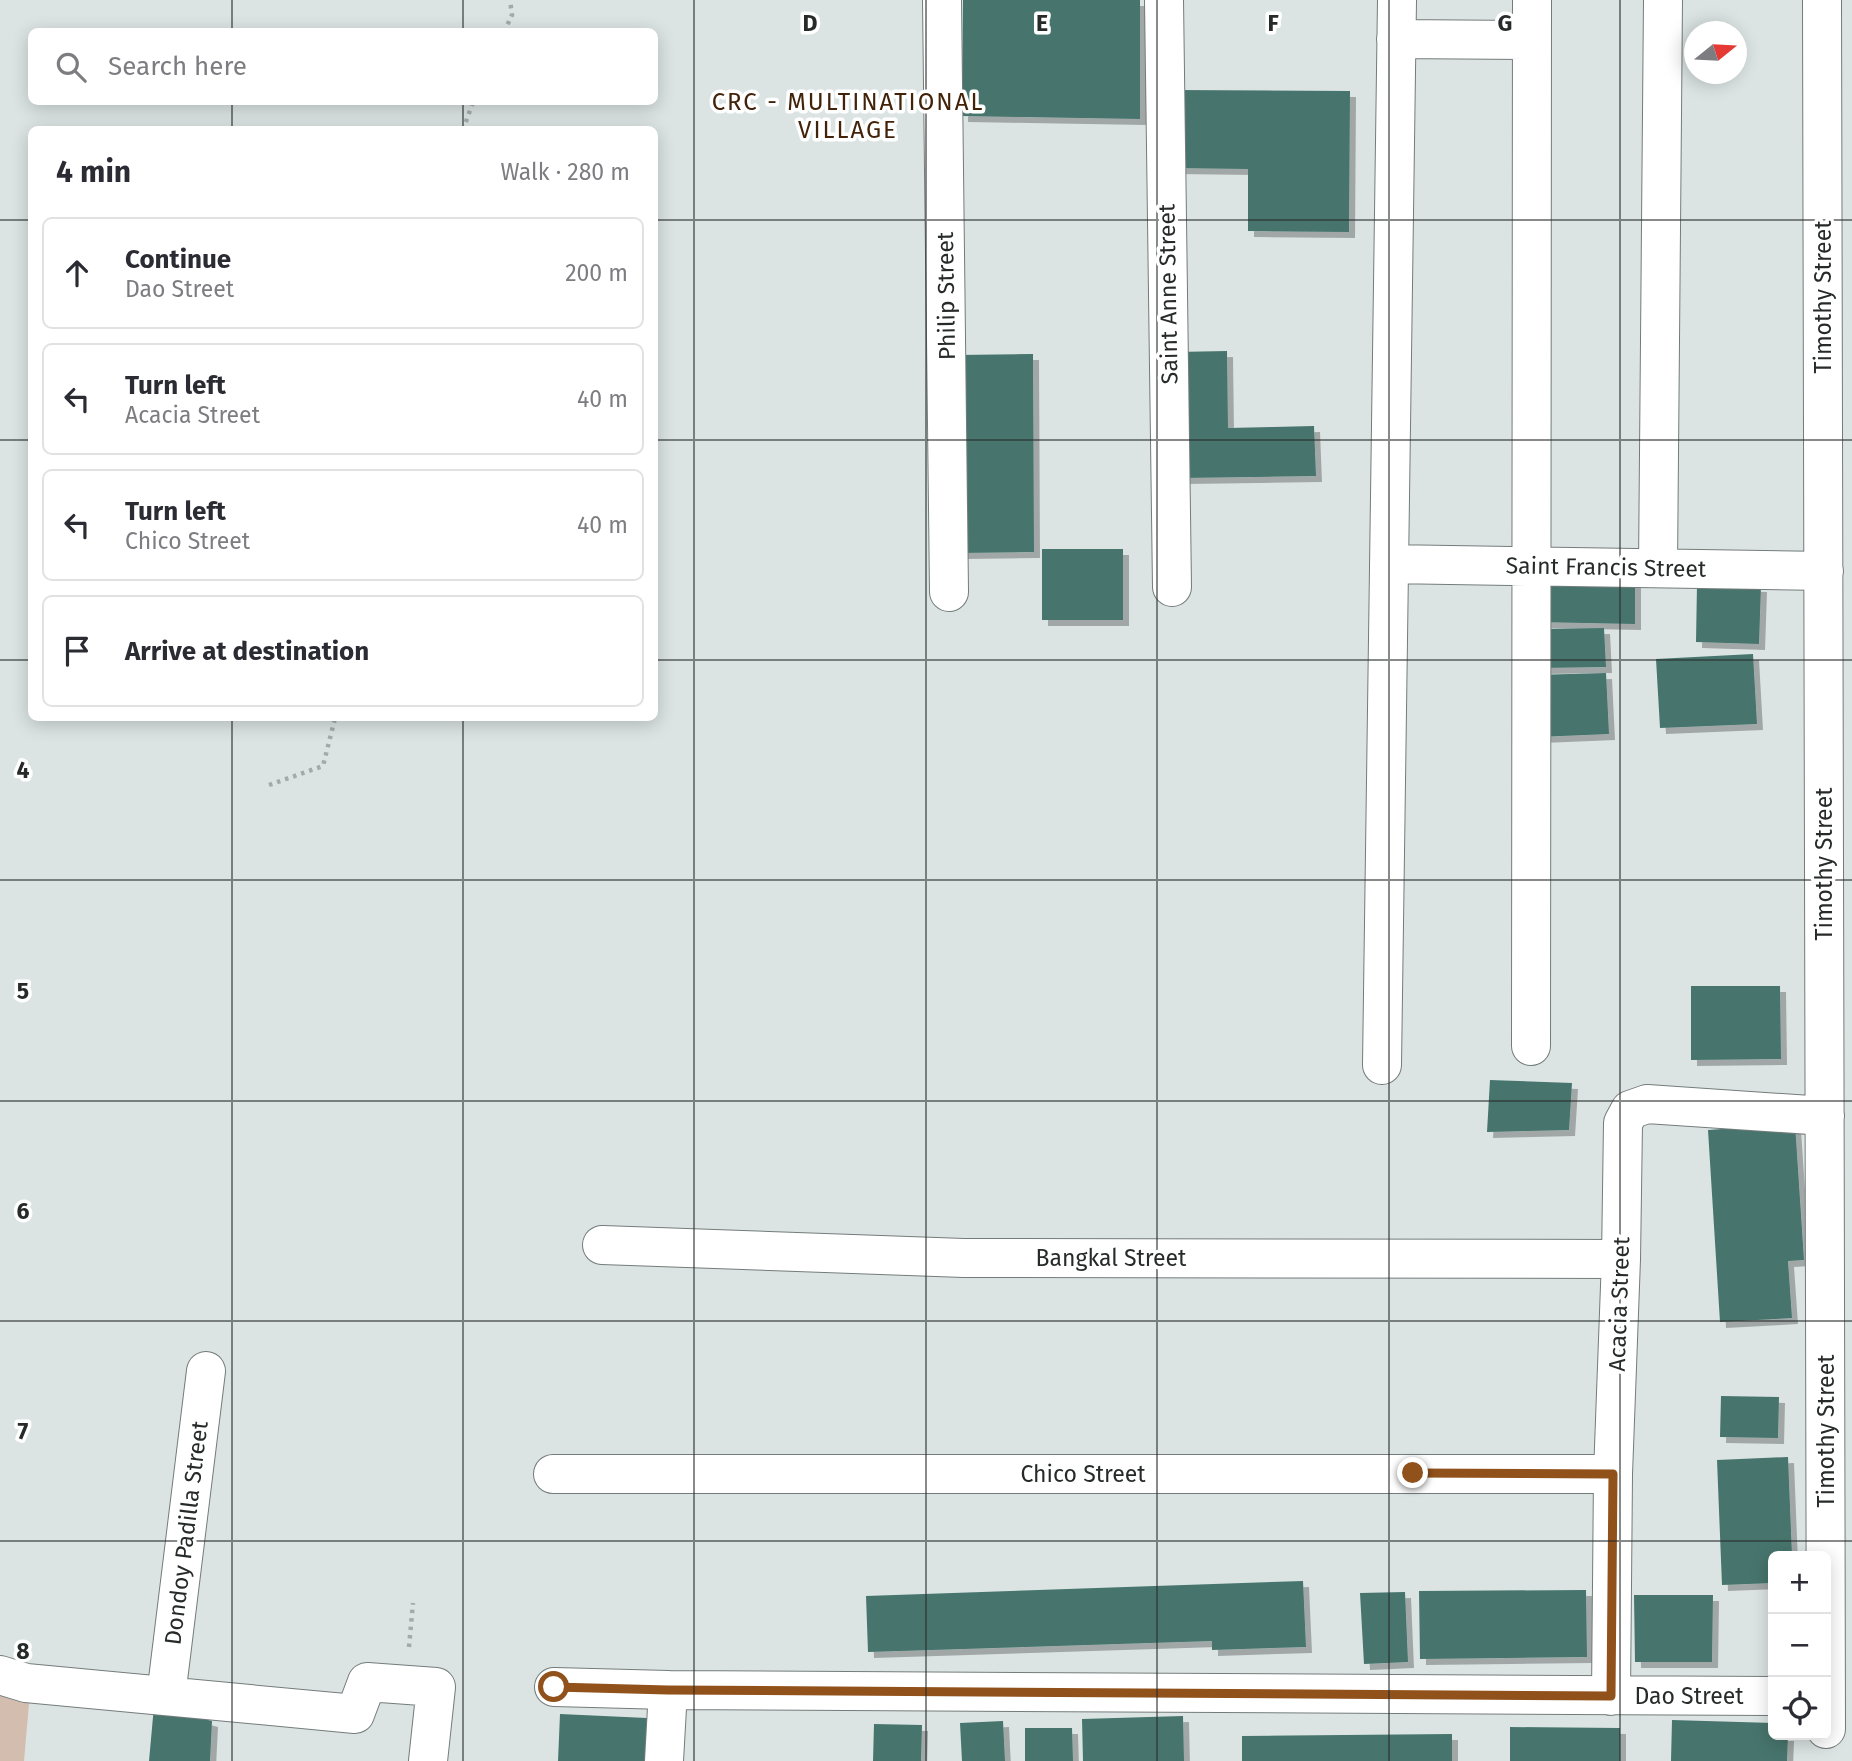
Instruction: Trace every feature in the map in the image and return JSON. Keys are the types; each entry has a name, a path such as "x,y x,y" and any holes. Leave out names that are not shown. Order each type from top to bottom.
{"street":[{"name":"Philip Street","path":"942,0 949,592"},
{"name":"Saint Anne Street","path":"1164,0 1172,587"},
{"path":"1382,1065 1397,0"},
{"path":"1531,1046 1532,0"},
{"path":"1658,568 1663,0"},
{"name":"Timothy Street","path":"1822,0 1825,1116 1839,1402 1827,1551"},
{"path":"1396,39 1532,40"},
{"name":"Saint Francis Street","path":"1389,564 1824,571"},
{"name":"Acacia Street","path":"1611,1696 1613,1474 1623,1123 1630,1110 1647,1104 1825,1116"},
{"name":"Bangkal Street","path":"602,1245 964,1258 1621,1259"},
{"name":"Dondoy Padilla Street","path":"166,1696 206,1371"},
{"name":"Chico Street","path":"553,1474 1613,1474"},
{"path":"1831,1558 1852,1558"},
{"name":"Timothy Street","path":"1826,1614 1826,1677"},
{"path":"0,1675 26,1683 355,1714 368,1682 436,1687 428,1761"},
{"name":"Dao Street","path":"554,1687 668,1690 1768,1696"},
{"path":"664,1761 668,1690"},
{"path":"1825,1761 1826,1740"}],"path":[{"path":"506,28 512,15 510,0"},
{"path":"464,126 472,105"},
{"path":"268,785 323,766 334,721"},
{"path":"406,1685 413,1603"}],"shaded area":[{"path":"0,1685 30,1692 24,1761 0,1761"}],"building":[{"path":"963,0 1140,0 1140,119 962,116"},
{"path":"1171,90 1350,91 1349,232 1248,231 1248,169 1171,168"},
{"path":"1227,351 1228,428 1314,426 1316,476 1179,478 1176,352"},
{"path":"1033,354 1034,552 958,553 957,355"},
{"path":"1042,549 1123,549 1123,620 1042,620"},
{"path":"1535,579 1635,580 1635,624 1535,622"},
{"path":"1697,584 1761,586 1759,644 1696,642"},
{"path":"1604,628 1606,667 1539,668 1539,629"},
{"path":"1753,654 1757,724 1660,728 1656,659"},
{"path":"1606,673 1609,734 1537,737 1534,675"},
{"path":"1691,986 1780,986 1781,1059 1691,1060"},
{"path":"1490,1080 1572,1083 1569,1130 1487,1132"},
{"path":"1795,1124 1804,1260 1788,1261 1792,1318 1720,1322 1708,1130"},
{"path":"1721,1396 1779,1397 1778,1438 1720,1437"},
{"path":"1788,1457 1792,1551 1768,1551 1768,1583 1722,1585 1717,1460"},
{"path":"1303,1581 1306,1647 1212,1650 1212,1641 868,1652 866,1596"},
{"path":"1586,1590 1587,1657 1420,1659 1419,1591"},
{"path":"1405,1592 1408,1662 1364,1664 1360,1593"},
{"path":"1634,1595 1713,1595 1712,1662 1635,1662"},
{"path":"154,1706 212,1721 210,1761 149,1761"},
{"path":"560,1714 647,1718 645,1761 558,1761"},
{"path":"1183,1716 1184,1761 1083,1761 1082,1719"},
{"path":"1672,1720 1768,1723 1768,1740 1788,1740 1787,1761 1671,1761"},
{"path":"1003,1721 1005,1761 962,1761 960,1723"},
{"path":"874,1724 922,1725 921,1761 873,1761"},
{"path":"1510,1727 1620,1728 1620,1761 1510,1761"},
{"path":"1025,1728 1072,1728 1073,1761 1025,1761"},
{"path":"1452,1734 1452,1761 1242,1761 1242,1736"}],"district":[{"name":"CRC - MULTINATIONAL VILLAGE","path":"848,116"}],"route":[{"path":"554,1687 1611,1696 1613,1474 1413,1473"}]}
